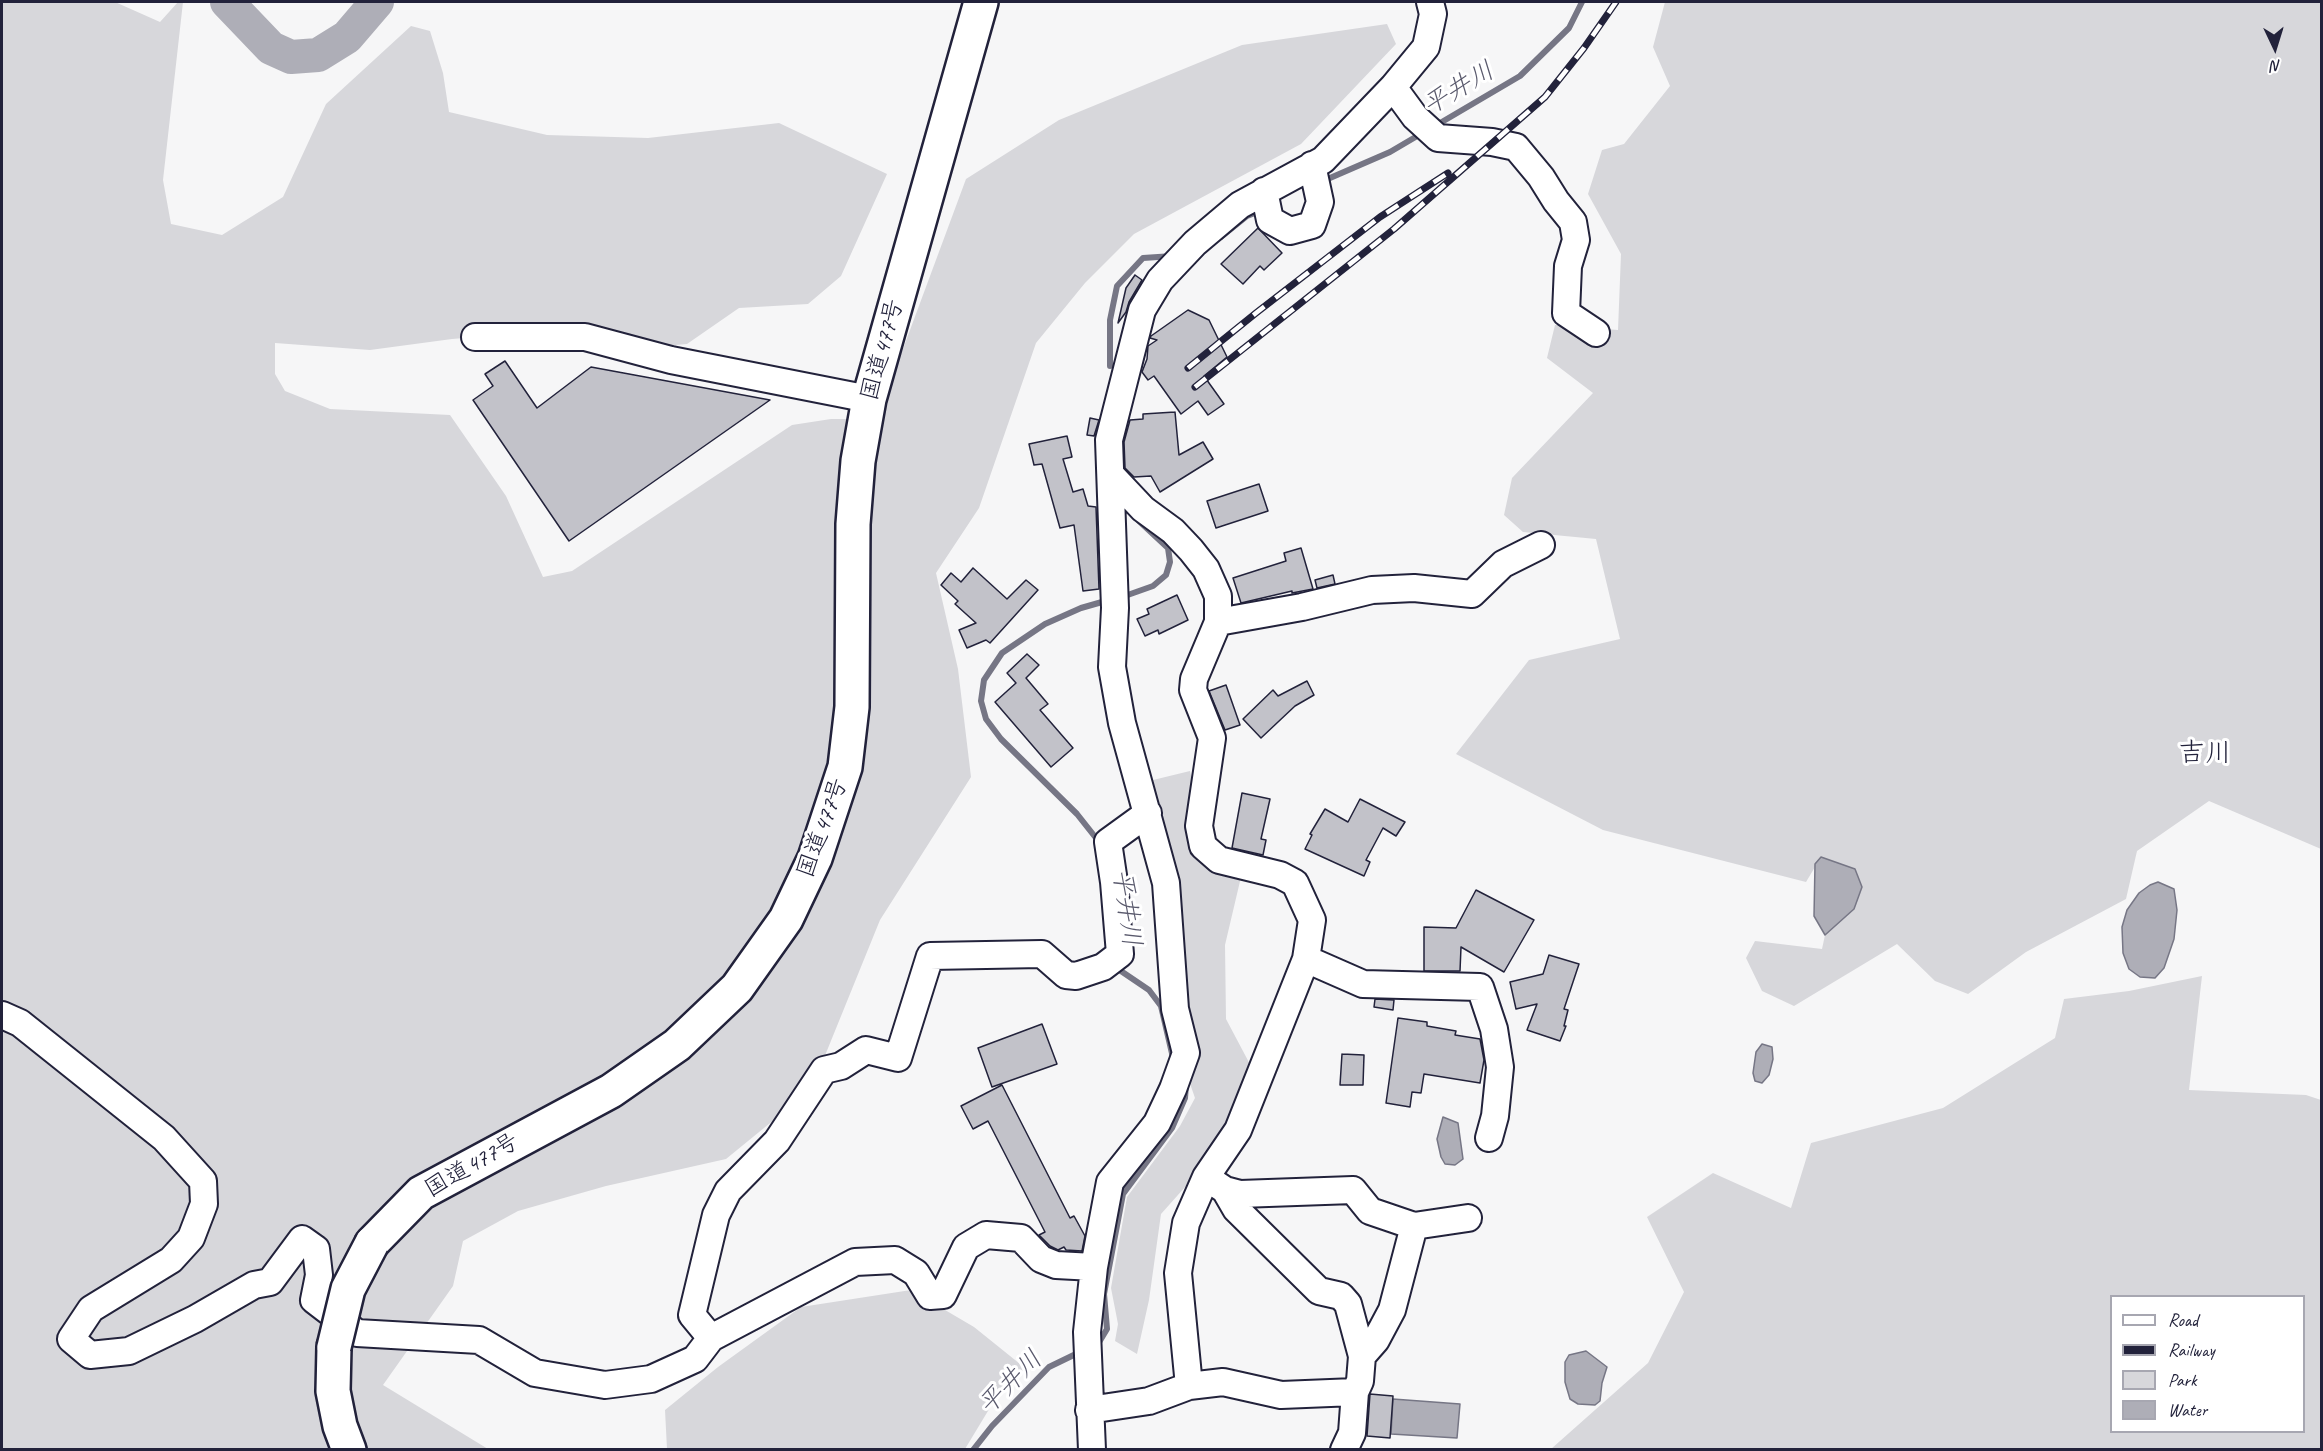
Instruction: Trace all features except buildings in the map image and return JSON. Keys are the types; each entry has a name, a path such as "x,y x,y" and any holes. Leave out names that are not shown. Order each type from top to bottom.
{"highway":[{"name":"国道477号","path":"349,1449 340,1426 333,1391 334,1347 348,1289 372,1243 421,1193 611,1091 677,1045 737,988 786,919 815,858 845,767 852,707 853,524 858,461 869,399 981,2"}],"street":[{"path":"1092,1449 1087,1332 1094,1267 1110,1182 1157,1123 1186,1053 1175,1009 1166,884 1122,723 1112,667 1114,596 1109,440 1142,310 1160,280 1195,243 1240,205 1323,160 1393,87 1426,47 1433,14 1430,2"},
{"path":"1393,87 1415,117 1438,138 1492,142 1516,147 1541,177 1573,222 1576,240 1568,266 1566,313 1596,333"},
{"path":"1264,191 1270,220 1290,231 1312,225 1320,202 1312,165"},
{"path":"475,337 585,337 671,360 869,399"},
{"path":"1111,475 1143,509 1173,531 1206,569 1218,596 1218,622 1194,679 1193,690 1212,738 1199,826 1203,846 1219,860 1280,874 1295,883 1312,920 1306,958 1216,1184 1186,1223 1178,1273 1189,1386"},
{"path":"1218,622 1302,607 1371,590 1414,588 1472,594 1503,564 1541,545"},
{"path":"711,1338 692,1315 716,1215 728,1191 777,1141 824,1070 841,1066 866,1050 898,1058 930,956 1042,954 1066,975 1076,976 1112,961 1114,882 1108,842 1148,813"},
{"path":"1306,958 1363,984 1479,987 1494,1029 1500,1067 1495,1116 1489,1138"},
{"path":"2,1015 20,1023 164,1138 203,1181 204,1204 191,1238 171,1260 91,1309 71,1339 90,1355 129,1351 195,1319 254,1285 270,1282 302,1239 316,1250 319,1275 314,1300 357,1333 479,1340 535,1373 604,1385 651,1379 695,1359 711,1338 855,1262 896,1260 916,1273 930,1296 943,1295 966,1247 986,1235 1021,1238 1041,1259 1056,1265 1094,1267"},
{"path":"1216,1184 1240,1194 1353,1190 1370,1210 1414,1226 1468,1218"},
{"path":"1216,1184 1236,1209 1319,1291 1341,1296 1348,1304 1362,1356 1360,1381 1355,1392 1352,1433 1344,1449"},
{"path":"1362,1356 1376,1340 1392,1310 1414,1226"},
{"path":"1089,1410 1149,1401 1189,1386 1223,1382 1281,1395 1355,1392"}],"green space":[{"path":"2,2 115,2 160,22 178,2 183,2 163,180 171,224 222,235 283,197 326,104 411,26 430,31 443,73 449,112 547,135 648,138 779,123 887,174 841,276 808,304 739,308 687,344 664,346 563,330 452,339 370,350 275,343 275,374 285,391 330,409 450,415 506,496 543,577 572,571 792,425 831,419 877,419 966,179 1059,120 1242,45 1387,24 1396,44 1301,144 1134,234 1085,283 1036,343 979,508 936,573 958,669 971,777 880,920 824,1058 775,1119 726,1159 606,1186 518,1211 463,1241 453,1286 383,1385 488,1449 2,1450"},
{"path":"1665,2 2321,2 2321,849 2209,801 2137,851 2126,899 2026,952 1968,994 1935,981 1897,944 1794,1006 1762,991 1746,958 1755,941 1822,949 1825,935 1854,909 1821,857 1806,882 1603,830 1456,754 1529,660 1620,639 1596,539 1523,532 1504,515 1512,478 1593,393 1547,358 1555,325 1618,330 1621,254 1588,194 1602,150 1624,144 1670,86 1653,47"},
{"path":"1190,771 1197,803 1191,849 1224,876 1241,877 1225,945 1226,1019 1253,1070 1237,1113 1194,1177 1161,1214 1149,1300 1137,1354 1115,1341 1118,1324 1111,1288 1127,1197 1180,1126 1195,1098 1186,1072 1175,895 1153,780"},
{"path":"2202,976 2189,1090 2306,1095 2321,1100 2321,1449 1551,1449 1648,1363 1684,1292 1647,1217 1713,1173 1791,1208 1811,1143 1943,1108 2055,1038 2064,999 2129,991"},
{"path":"911,1290 974,1327 1025,1368 994,1401 965,1449 667,1449 665,1410 718,1367 801,1307"}],"water":[{"path":"1821,857 1855,869 1862,887 1854,909 1825,935 1814,916 1815,864"},
{"path":"2158,882 2174,889 2177,910 2174,939 2164,968 2155,978 2140,977 2129,969 2123,953 2122,927 2127,910 2139,893"},
{"path":"1762,1044 1772,1047 1773,1059 1769,1075 1762,1083 1755,1081 1753,1073 1756,1052"},
{"path":"1443,1117 1458,1123 1463,1159 1455,1165 1445,1164 1441,1157 1437,1139"},
{"path":"1586,1351 1607,1367 1600,1401 1595,1405 1578,1404 1570,1399 1565,1382 1565,1362 1569,1355"},
{"path":"1393,1399 1460,1404 1457,1438 1391,1434"}],"waterway":[{"path":"227,2 271,48 291,57 318,55 347,37 377,2"},
{"name":"平井川","path":"1435,126 1520,76 1569,28 1582,2"},
{"name":"平井川","path":"1330,178 1390,152 1424,132"},
{"name":"平井川","path":"1221,237 1247,216 1260,211"},
{"name":"平井川","path":"1110,366 1110,320 1117,286 1143,258 1173,256"},
{"name":"平井川","path":"1122,597 1153,586 1166,575 1170,562 1168,548 1139,521"},
{"name":"平井川","path":"1098,845 1096,838 1077,814 1001,739 986,719 981,701 984,680 1002,653 1045,624 1081,608 1109,600"},
{"name":"平井川","path":"1115,967 1149,990 1161,1006 1174,1062"},
{"name":"平井川","path":"1095,1345 1107,1329 1104,1294 1123,1194 1172,1128 1185,1098 1186,1085"},
{"name":"平井川","path":"973,1450 992,1426 1049,1367 1080,1352"}],"railway":[{"path":"1195,387 1394,229 1545,97 1584,48 1616,2"},
{"path":"1188,368 1380,217 1448,173"}],"district":[{"name":"吉川","path":"2205,754"}]}
